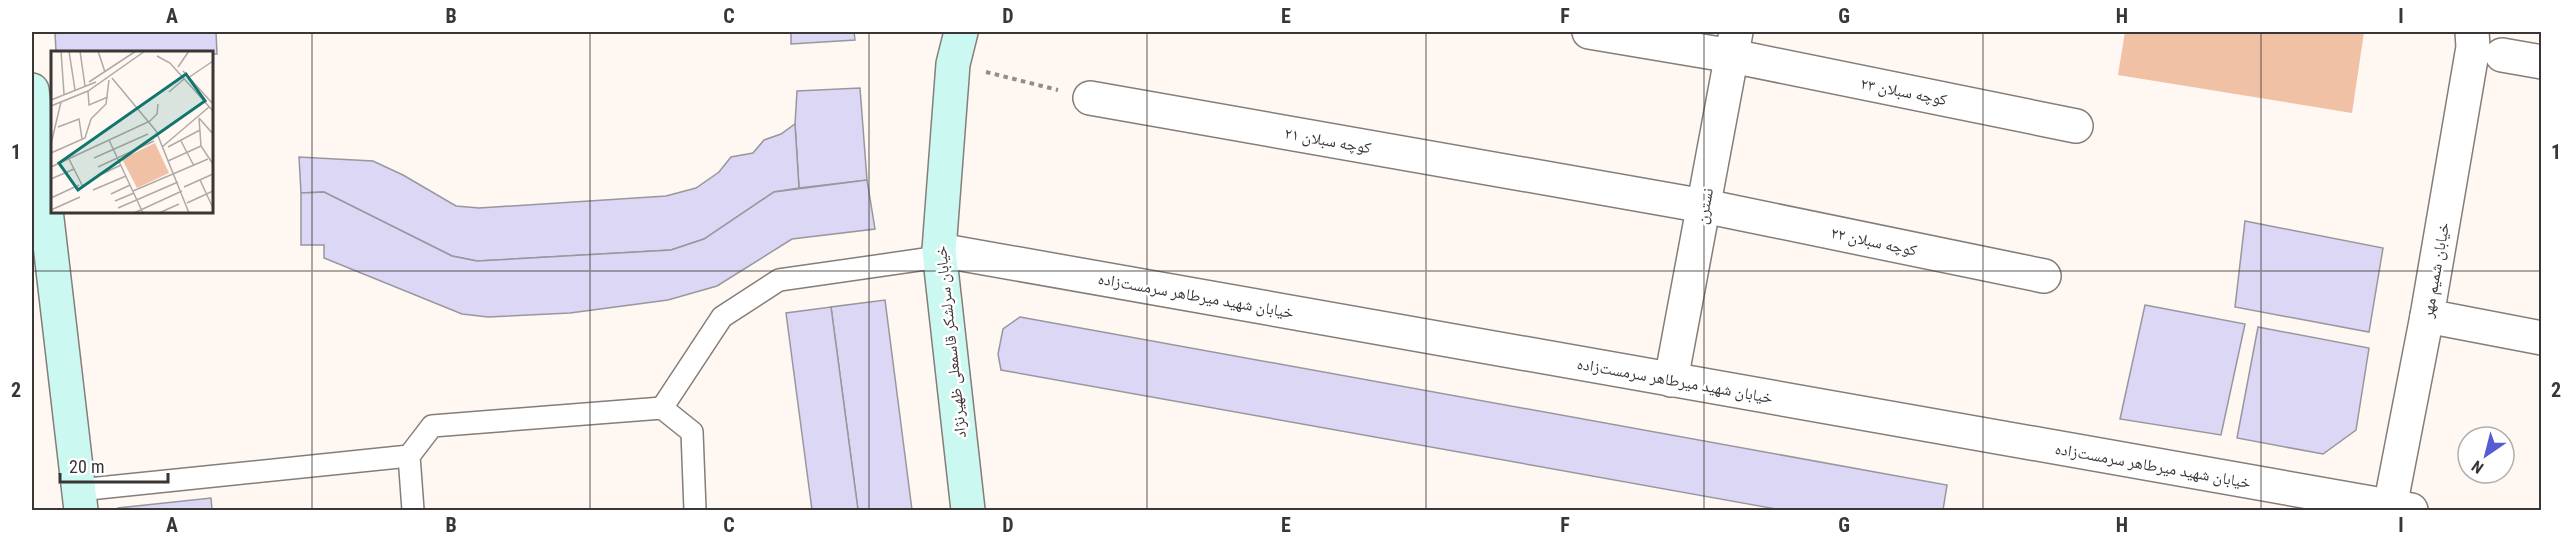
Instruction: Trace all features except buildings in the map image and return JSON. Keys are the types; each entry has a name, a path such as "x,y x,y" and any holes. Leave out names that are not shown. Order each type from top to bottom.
{"street":[{"name":"خیابان سرلشکر قاسمعلی ظهیرنژاد","path":"961,32 953,63 939,253 968,510"},
{"name":"کوچه سبلان ۲۳","path":"1589,32 1734,44 2076,126"},
{"name":"خیابان شمیم مهر","path":"2400,509 2427,315 2473,47 2472,32"},
{"name":"نسترن","path":"1671,380 1734,44"},
{"path":"2502,55 2541,62"},
{"path":"32,90 80,500"},
{"name":"کوچه سبلان ۲۱","path":"1090,98 1704,206"},
{"name":"کوچه سبلان ۲۲","path":"1704,206 2044,276"},
{"name":"خیابان شهید میرطاهر سرمست‌زاده","path":"939,253 2400,509"},
{"path":"2427,315 2541,338"}],"lane":[{"path":"662,408 722,316 779,280 939,253"},
{"path":"413,510 409,456 432,426 662,408 692,432 695,510"},
{"path":"80,500 409,456"}],"path":[{"path":"953,63 1090,98"}],"shaded area":[{"path":"2125,32 2364,32 2352,113 2118,75"}]}
